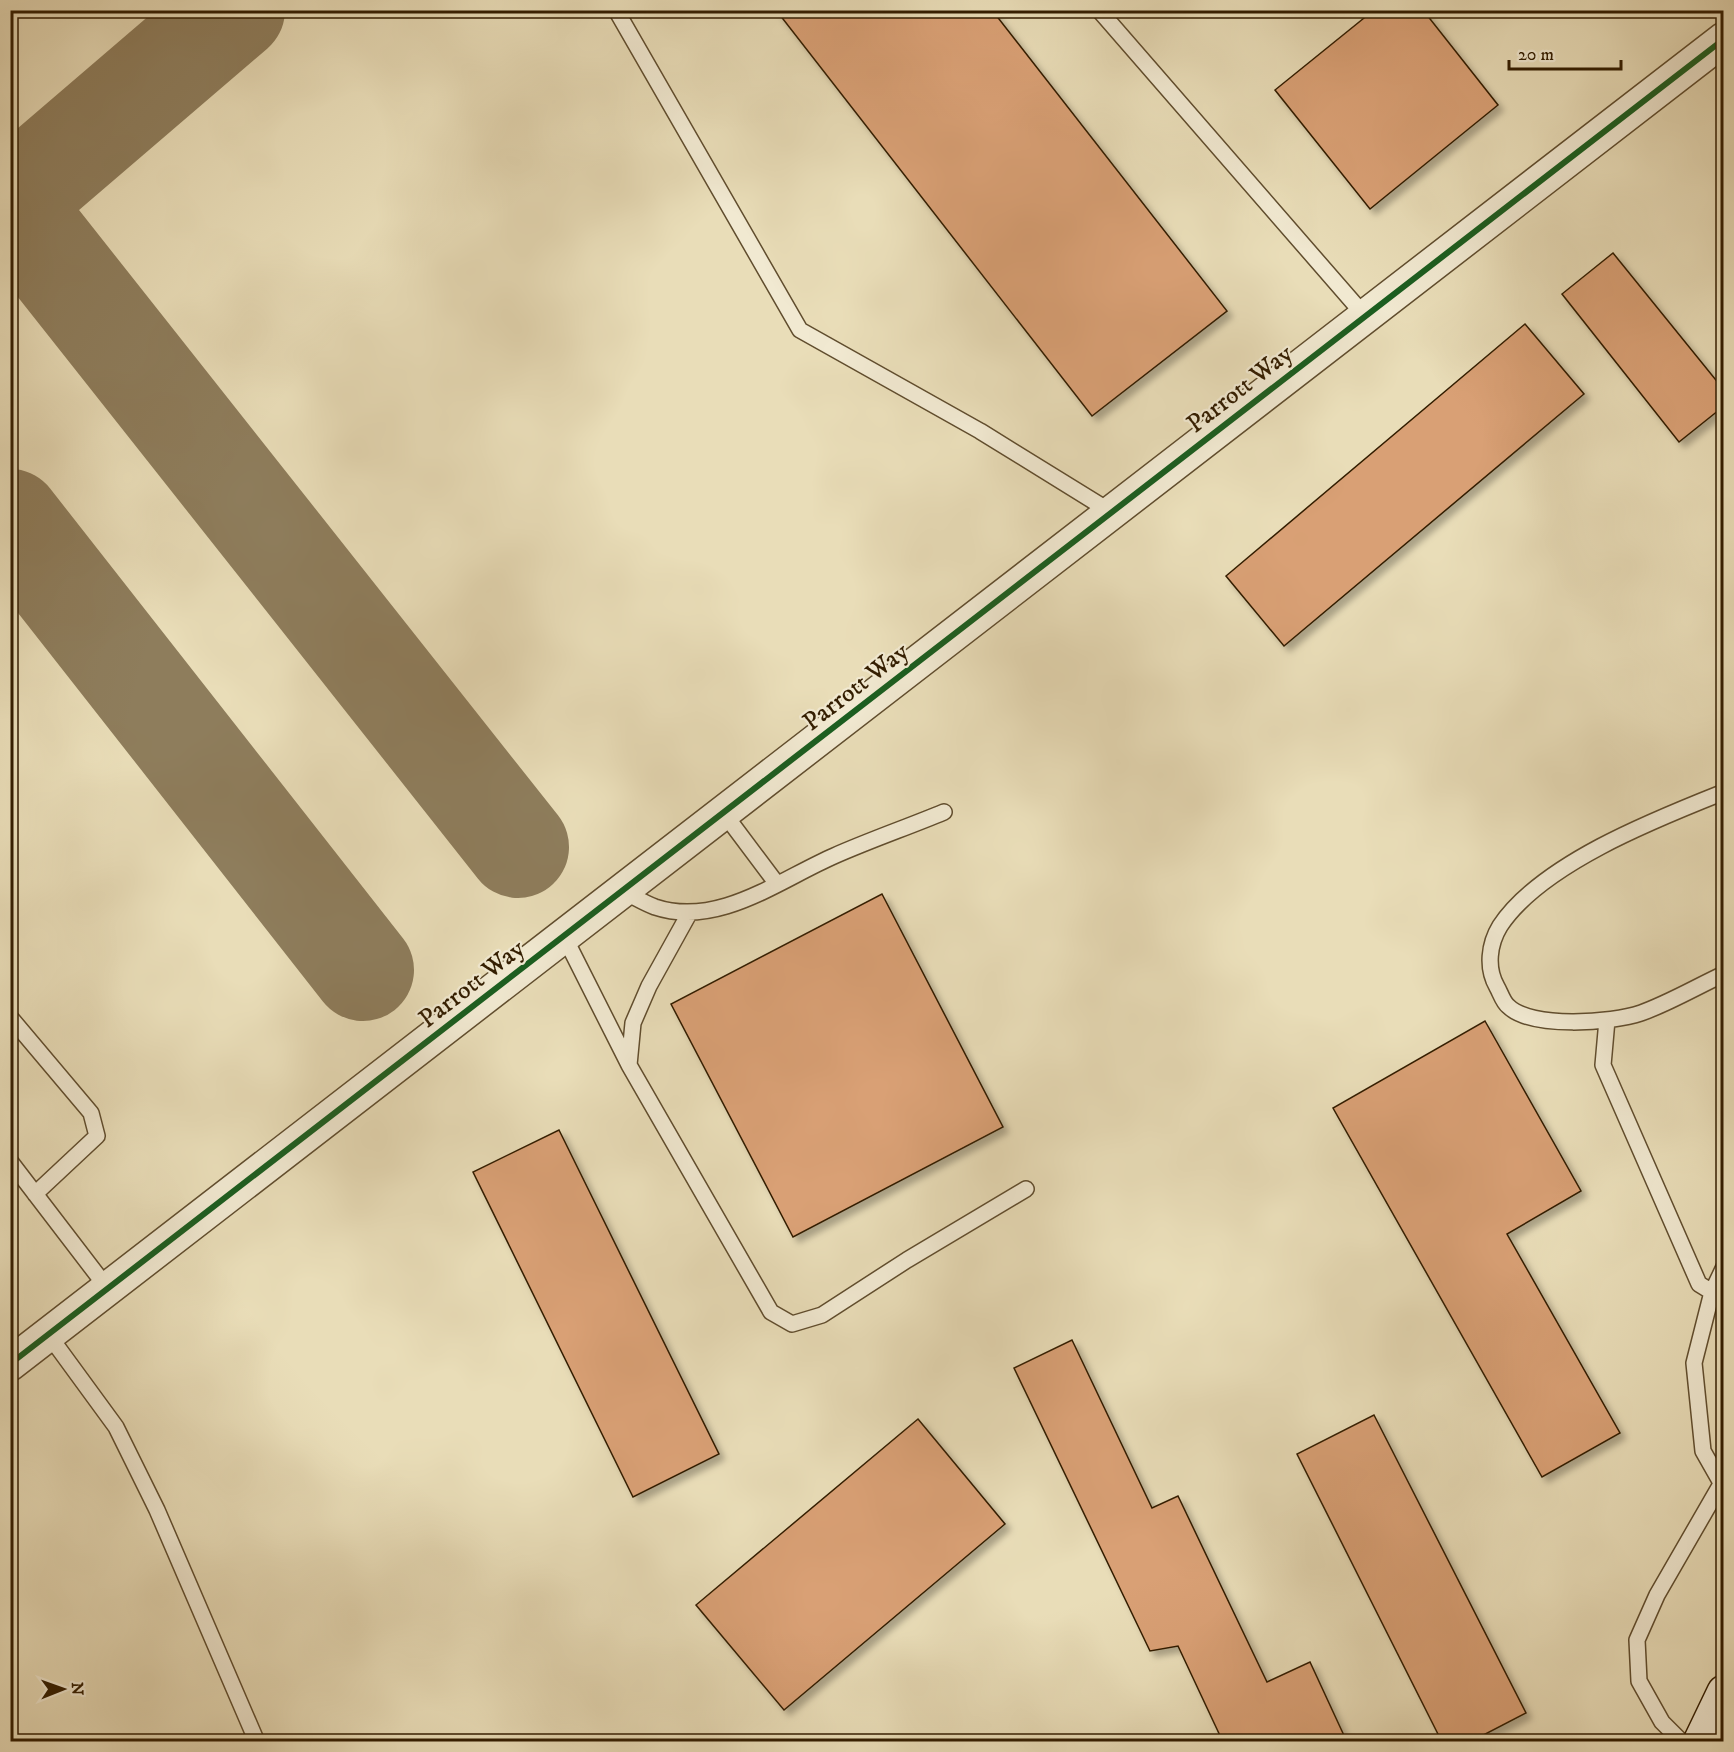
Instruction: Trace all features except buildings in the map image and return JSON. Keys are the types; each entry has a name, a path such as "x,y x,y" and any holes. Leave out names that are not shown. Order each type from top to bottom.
{"street":[{"name":"Parrott Way","path":"10,1364 1724,39"},
{"path":"1700,1742 1724,1692"}],"lane":[{"path":"616,10 800,330 980,431 1111,512"},
{"path":"1098,10 1365,316"},
{"path":"1724,792 1645,824 1568,865 1516,905 1499,928 1489,960 1495,983 1508,1006 1529,1018 1559,1021 1607,1020 1641,1013 1724,974"},
{"path":"723,812 777,884"},
{"path":"622,891 656,907 690,912 718,909 777,884 834,855 944,812"},
{"path":"629,1065 633,1023 649,986 690,912"},
{"path":"564,936 629,1065 771,1312 792,1324 822,1315 907,1260 1026,1189"},
{"path":"10,1017 91,1113 97,1136 35,1194"},
{"path":"1607,1020 1603,1065 1699,1284 1712,1292"},
{"path":"10,1161 108,1289"},
{"path":"1682,1742 1662,1722 1639,1681 1637,1640 1657,1595 1722,1486 1703,1451 1694,1363 1712,1292 1724,1268"},
{"path":"48,1334 116,1427 157,1510 257,1742"}],"taxiway":[{"path":"10,202 234,10"},
{"path":"10,205 518,847"},
{"path":"10,520 363,970"}],"cycle path":[{"path":"10,1364 1724,39"}]}
